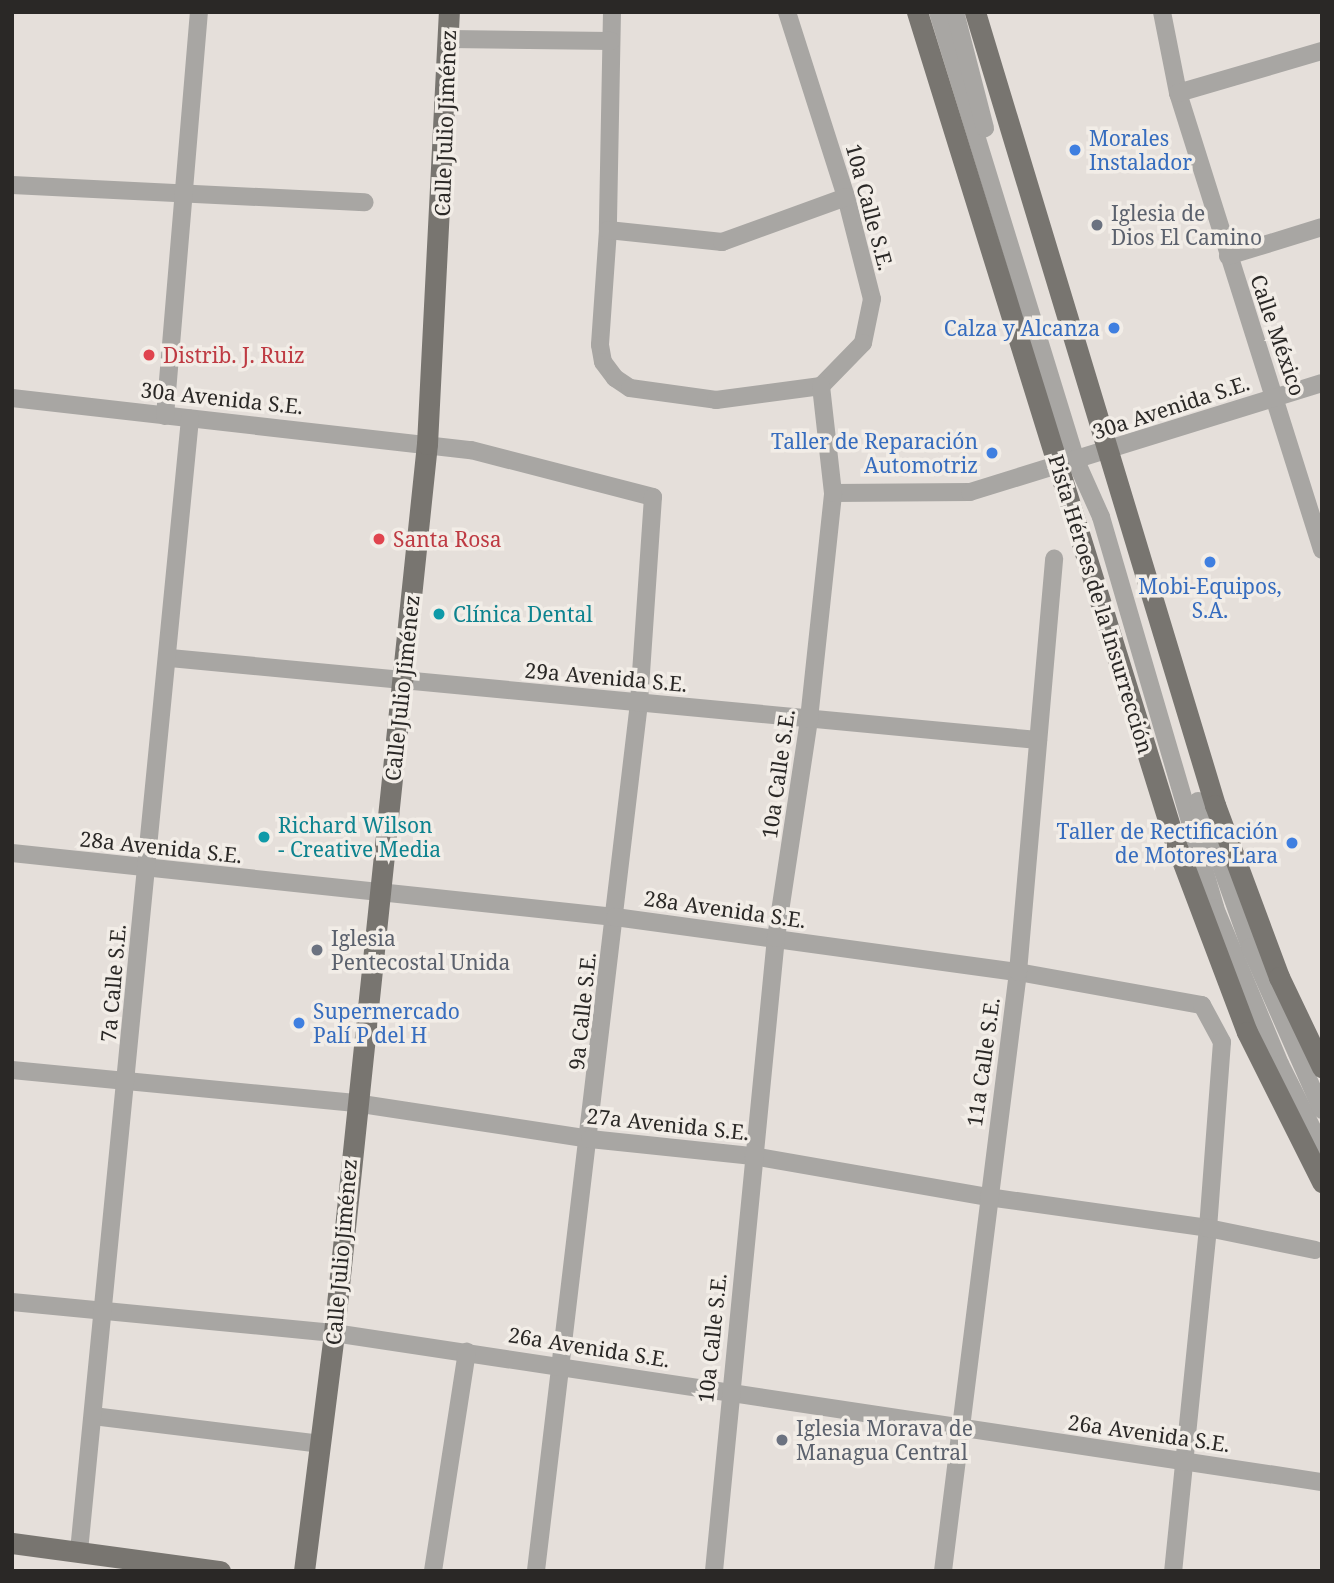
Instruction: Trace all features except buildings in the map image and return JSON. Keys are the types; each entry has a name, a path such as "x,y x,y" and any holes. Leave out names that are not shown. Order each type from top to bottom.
{"main road":[{"name":"Calle Julio Jiménez","path":"304,1571 334,1333 355,1103 427,444 449,12"},
{"name":"Pista Héroes de la Insurrección","path":"917,12 1074,461 1174,839 1214,953 1247,1032 1322,1182"},
{"path":"975,12 1215,805 1279,977 1322,1067"},
{"path":"12,1543 220,1571"}],"street":[{"path":"165,416 199,12"},
{"path":"612,12 608,230 600,345 603,362 615,378 630,388 716,400 821,386"},
{"name":"10a Calle S.E.","path":"714,1571 729,1392 776,938 809,719 833,492 821,386 863,343 871,320 872,299 846,197 787,12"},
{"path":"938,12 1074,461 1223,874 1322,1110"},
{"path":"955,12 1074,461 1101,517 1215,908 1280,1064 1322,1148"},
{"name":"Calle México","path":"1162,12 1178,93 1322,550"},
{"path":"449,39 611,40"},
{"path":"1178,93 1322,51"},
{"path":"12,185 365,202"},
{"path":"608,230 722,242 846,197"},
{"path":"1228,256 1322,228"},
{"name":"30a Avenida S.E.","path":"833,492 970,492 1322,383"},
{"name":"30a Avenida S.E.","path":"12,398 471,450 653,497"},
{"name":"7a Calle S.E.","path":"79,1551 128,1080 145,870 170,658 190,418"},
{"name":"9a Calle S.E.","path":"536,1571 590,1139 639,703 653,497"},
{"name":"11a Calle S.E.","path":"943,1571 1018,972 1054,559"},
{"name":"29a Avenida S.E.","path":"170,658 1038,740"},
{"name":"28a Avenida S.E.","path":"12,853 145,870 615,917 1018,972 1202,1005 1222,1042 1209,1228 1173,1571"},
{"name":"27a Avenida S.E.","path":"12,1070 355,1103 590,1139 753,1156 988,1197 1209,1228 1315,1250"},
{"name":"26a Avenida S.E.","path":"12,1302 334,1333 1322,1482"},
{"path":"433,1571 467,1352"},
{"path":"93,1416 321,1444"}],"place":[{"name":"Morales Instalador","path":"1075,150"},
{"name":"Iglesia de Dios El Camino","path":"1097,225"},
{"name":"Calza y Alcanza","path":"1114,328"},
{"name":"Distrib. J. Ruiz","path":"149,355"},
{"name":"Taller de Reparación Automotriz","path":"992,453"},
{"name":"Santa Rosa","path":"379,539"},
{"name":"Mobi-Equipos, S.A.","path":"1210,562"},
{"name":"Clínica Dental","path":"439,614"},
{"name":"Richard Wilson - Creative Media","path":"264,837"},
{"name":"Taller de Rectificación de Motores Lara","path":"1292,843"},
{"name":"Iglesia Pentecostal Unida","path":"317,950"},
{"name":"Supermercado Palí P del H","path":"299,1023"},
{"name":"Iglesia Morava de Managua Central","path":"782,1440"}]}
